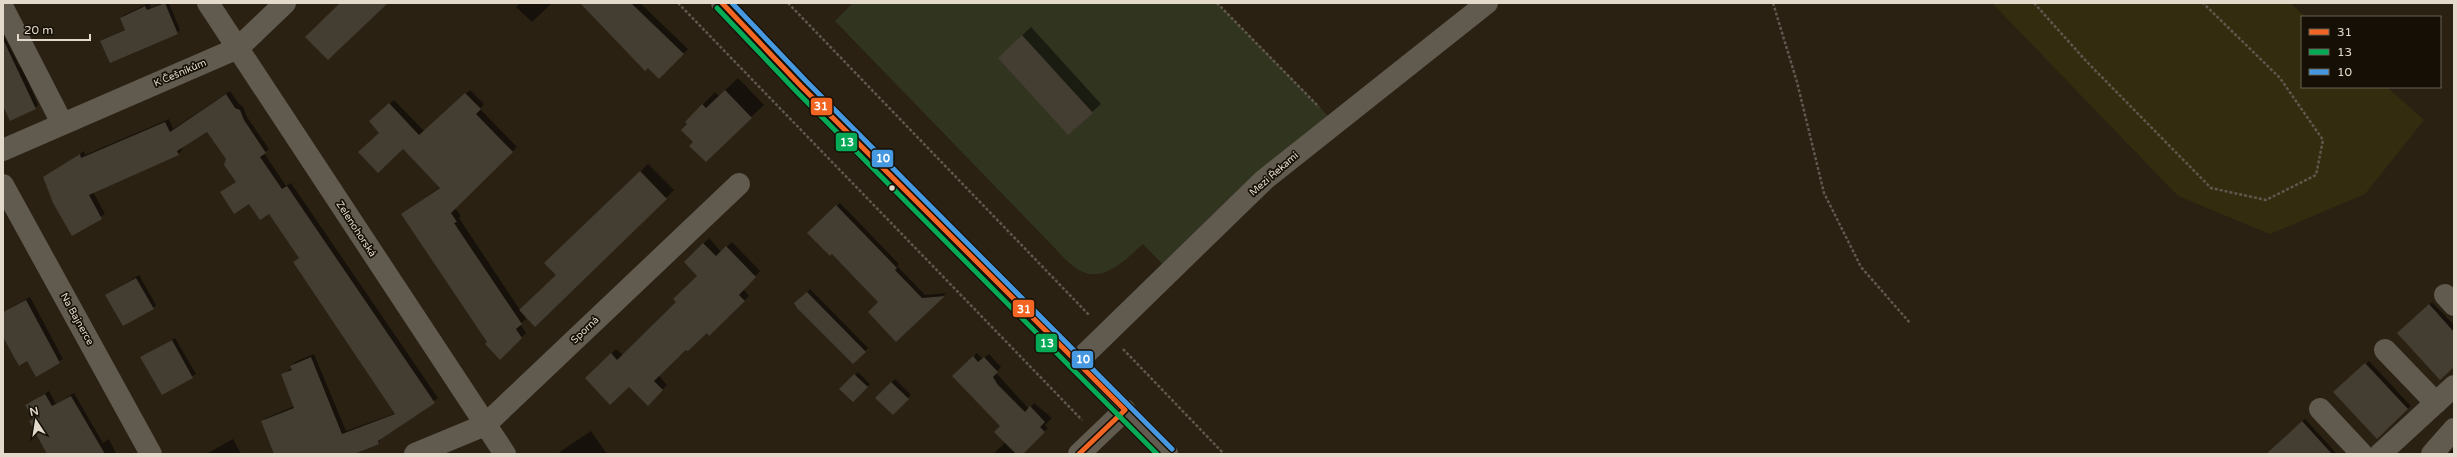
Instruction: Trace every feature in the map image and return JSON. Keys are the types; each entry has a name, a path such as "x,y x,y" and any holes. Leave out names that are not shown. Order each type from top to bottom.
{"street":[{"name":"Zelenohorská","path":"208,3 505,454"},
{"name":"K Češníkům","path":"3,150 62,123 238,48 285,3"},
{"path":"722,3 801,86 1125,410 1167,454"},
{"name":"Mezi Řekami","path":"1077,362 1108,334 1264,180 1487,3"},
{"path":"3,8 62,123"},
{"name":"Sporná","path":"416,454 485,425 739,184"},
{"name":"Na Bajnerce","path":"3,185 151,454"},
{"path":"2385,350 2436,403"},
{"path":"2380,454 2454,386"},
{"path":"2320,409 2362,454"},
{"path":"1078,454 1125,410"},
{"path":"2432,454 2454,429"}],"path":[{"path":"678,3 1097,436"},
{"path":"788,3 1224,454"},
{"path":"1217,3 1335,124"},
{"path":"1774,3 1797,82 1824,193 1861,267 1910,323"},
{"path":"2034,3 2087,62 2211,188 2266,200 2316,176 2323,140 2280,78 2203,3"}],"green space":[{"path":"853,3 1217,3 1335,123 1171,273 1143,244 1122,263 1114,268 1106,272 1088,274 1079,270 1063,257 835,21"}],"sand":[{"path":"1992,3 2290,3 2305,16 2301,16 2301,88 2388,88 2424,120 2365,194 2270,234 2178,196"}],"building":[{"path":"165,3 178,34 110,63 100,41 125,30 120,18 145,6 147,10"},
{"path":"340,3 388,3 328,60 305,37"},
{"path":"580,3 631,3 684,54 659,79 648,68 645,71"},
{"path":"1022,35 1093,113 1068,135 998,58"},
{"path":"3,39 36,109 10,121 3,106"},
{"path":"725,90 752,118 706,162 689,146 693,142 681,130 687,124 685,122 702,104 706,108"},
{"path":"465,93 481,109 476,114 513,152 451,213 457,222 454,223 522,324 516,329 522,338 500,360 485,344 487,342 401,214 440,188 403,149 378,173 358,152 379,133 369,121 389,103 419,135"},
{"path":"226,94 235,108 240,110 244,120 266,153 260,157 282,189 287,186 435,403 378,441 379,444 354,454 274,454 261,421 294,408 281,374 292,370 290,366 311,357 342,434 395,414 293,262 299,258 269,214 260,220 249,204 234,214 220,192 236,182 224,165 226,159 207,132 177,151 179,155 89,195 102,219 72,236 53,203 43,177 80,154 81,158 165,122 170,132"},
{"path":"640,171 667,199 535,327 519,310 556,275 544,263"},
{"path":"836,205 897,268 895,270 922,298 945,296 896,342 868,312 878,302 832,254 830,256 807,233"},
{"path":"703,243 716,256 726,246 756,277 739,295 745,301 709,336 707,333 688,351 686,350 654,381 663,390 648,406 629,387 610,405 585,378 611,353 617,360 676,302 673,299 697,276 684,262"},
{"path":"136,278 154,309 123,326 105,295"},
{"path":"807,292 866,352 853,364 797,308 794,303"},
{"path":"26,300 60,363 36,377 27,361 19,366 3,337 3,312"},
{"path":"2429,304 2454,332 2454,367 2440,380 2397,333"},
{"path":"172,340 193,378 162,395 140,357"},
{"path":"973,356 978,362 984,357 998,372 993,377 998,385 1025,412 1030,406 1045,422 1040,427 1045,432 1023,454 1016,454 994,432 1000,426 952,376"},
{"path":"2365,363 2408,409 2377,439 2333,392"},
{"path":"854,374 868,387 853,402 839,389"},
{"path":"891,382 909,399 893,415 875,398"},
{"path":"45,394 52,406 71,396 105,454 47,454 29,421 33,419 25,405"},
{"path":"2302,421 2332,454 2266,454 2286,436"}],"transit line":[{"name":"31","path":"722,3 801,86 1125,410"},
{"name":"10","path":"732,3 806,81 1172,449"},
{"name":"13","path":"717,8 796,91 1157,454"},
{"name":"31","path":"1079,454 1125,410"}]}
